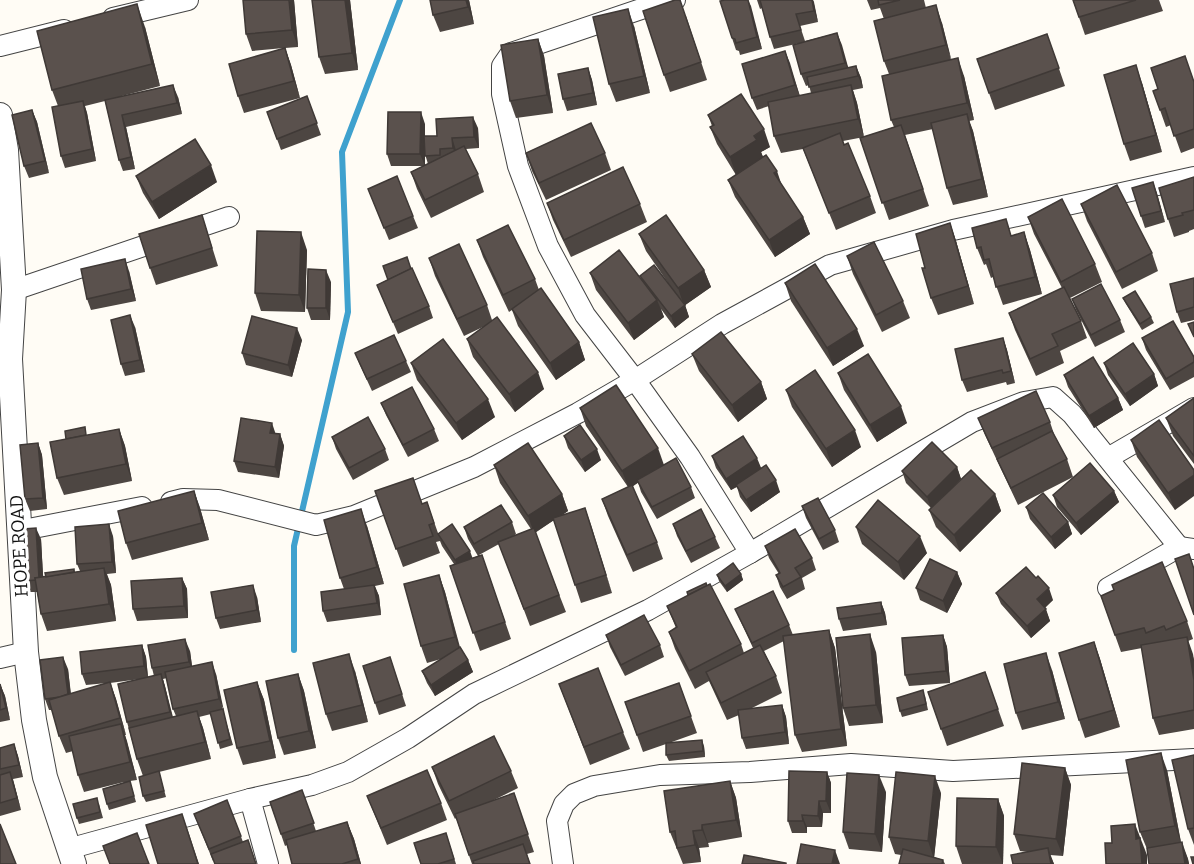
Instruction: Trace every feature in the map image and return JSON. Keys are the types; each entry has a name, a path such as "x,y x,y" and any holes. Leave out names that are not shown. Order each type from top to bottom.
{"street":[{"path":"100,21 188,0"},
{"path":"675,0 510,53 502,66 502,94 518,166 548,246 585,315 690,457 750,553"},
{"path":"0,45 78,27"},
{"name":"HOPE ROAD","path":"0,115 6,150 14,290 5,359 26,652 34,720 45,777 71,857"},
{"path":"18,531 183,500 218,500 316,525 354,516 474,467 578,413 635,380 722,324 830,265 953,230 1194,177"},
{"path":"14,290 229,218"},
{"path":"71,857 249,799 312,785 348,772 408,738 489,686 648,610 750,553 972,422 1024,402 1053,397 1072,414 1186,548 1108,588"},
{"path":"1108,458 1194,408"},
{"path":"0,658 26,652"},
{"path":"563,864 557,821 564,804 574,794 594,786 660,775 750,772 852,764 953,771 1194,759"},
{"path":"249,799 268,864"}],"building":[{"path":"243,0 289,0 292,30 246,34"},
{"path":"312,0 345,0 352,53 319,57"},
{"path":"430,0 466,0 468,7 433,15"},
{"path":"680,0 701,62 664,75 643,11"},
{"path":"748,0 757,37 736,43 732,38 720,1"},
{"path":"760,0 812,0 814,11 796,14 801,30 770,37"},
{"path":"878,0 900,0 879,5"},
{"path":"1073,0 1136,0 1079,17"},
{"path":"137,4 152,64 52,90 37,31"},
{"path":"936,5 946,45 884,61 874,21"},
{"path":"628,9 644,76 609,84 593,17"},
{"path":"837,33 845,63 801,74 793,45"},
{"path":"1047,34 1059,68 989,93 977,59"},
{"path":"538,39 547,95 510,101 501,45"},
{"path":"285,48 294,81 238,96 229,64"},
{"path":"785,51 795,85 752,98 742,64"},
{"path":"1185,56 1194,82 1194,129 1174,136 1165,108 1160,110 1153,91 1158,89 1151,68"},
{"path":"958,58 967,103 891,120 882,76"},
{"path":"1136,65 1156,135 1124,144 1104,75"},
{"path":"856,66 858,76 809,87 807,77"},
{"path":"588,68 593,93 563,99 558,74"},
{"path":"173,85 177,103 122,115 131,157 119,160 105,100"},
{"path":"851,85 858,119 774,136 768,102"},
{"path":"741,94 764,129 754,136 757,140 730,157 710,127 714,125 708,115"},
{"path":"307,96 317,123 277,139 267,112"},
{"path":"83,101 92,149 61,156 52,107"},
{"path":"32,110 45,161 24,166 12,115"},
{"path":"388,112 421,112 420,154 387,154"},
{"path":"967,114 982,179 947,188 931,123"},
{"path":"473,117 474,137 452,138 453,148 440,149 440,155 425,156 424,136 437,136 436,119"},
{"path":"591,123 605,153 539,183 526,153"},
{"path":"901,125 923,189 882,203 860,138"},
{"path":"840,133 844,145 848,143 870,196 829,213 803,148"},
{"path":"195,139 211,165 152,202 136,176"},
{"path":"464,146 478,174 425,200 411,172"},
{"path":"766,155 777,171 774,173 803,217 769,240 728,180"},
{"path":"623,167 640,204 564,240 547,203"},
{"path":"397,176 413,216 384,228 368,189"},
{"path":"1194,177 1194,210 1168,219 1159,188"},
{"path":"1153,182 1161,211 1141,216 1132,188"},
{"path":"1117,185 1152,253 1116,272 1081,204"},
{"path":"1062,199 1095,264 1061,282 1028,217"},
{"path":"202,215 212,248 150,268 139,234"},
{"path":"666,215 704,270 678,288 639,234"},
{"path":"1006,219 1011,236 1024,232 1035,277 996,287 989,259 984,260 981,247 977,248 972,228"},
{"path":"950,223 968,286 931,298 922,268 925,268 916,234"},
{"path":"508,225 535,279 503,295 477,240"},
{"path":"257,231 301,232 299,295 255,293"},
{"path":"874,242 903,301 876,315 847,256"},
{"path":"459,244 487,305 457,319 429,258"},
{"path":"619,250 657,300 628,323 590,273"},
{"path":"407,257 411,269 388,280 383,266"},
{"path":"125,259 131,289 87,299 81,269"},
{"path":"815,264 857,329 827,348 785,283"},
{"path":"654,265 685,305 671,316 640,276"},
{"path":"412,268 429,306 393,322 377,285"},
{"path":"308,269 326,270 326,308 307,308"},
{"path":"1194,278 1194,307 1177,312 1170,284"},
{"path":"1101,284 1120,320 1091,335 1072,299"},
{"path":"1064,287 1081,321 1052,334 1058,346 1030,359 1009,313"},
{"path":"541,288 579,342 550,363 512,309"},
{"path":"1135,291 1151,317 1140,324 1123,298"},
{"path":"130,315 140,360 121,364 111,320"},
{"path":"252,316 297,328 288,365 242,353"},
{"path":"497,317 538,372 509,394 467,339"},
{"path":"1173,321 1194,357 1194,362 1166,379 1142,338"},
{"path":"1194,322 1194,337 1188,324"},
{"path":"721,332 761,382 732,405 692,354"},
{"path":"394,335 406,361 367,379 355,353"},
{"path":"1003,338 1011,371 1003,373 1002,370 962,380 955,349"},
{"path":"443,339 488,399 456,423 411,363"},
{"path":"1133,343 1154,374 1125,394 1104,363"},
{"path":"868,354 901,406 870,425 838,373"},
{"path":"1093,357 1118,398 1089,416 1064,375"},
{"path":"815,370 855,430 826,449 786,390"},
{"path":"616,385 658,448 622,471 580,408"},
{"path":"412,387 434,429 403,445 381,403"},
{"path":"1036,391 1050,422 992,448 978,418"},
{"path":"1194,398 1194,456 1166,418"},
{"path":"368,417 385,449 349,468 332,437"},
{"path":"241,418 272,423 270,433 280,434 275,467 234,461"},
{"path":"1159,420 1194,470 1194,475 1168,493 1131,440"},
{"path":"580,425 597,449 581,460 564,436"},
{"path":"85,427 86,435 66,439 65,431"},
{"path":"119,429 126,464 57,478 50,442"},
{"path":"1052,431 1067,459 1011,488 997,459"},
{"path":"743,436 757,458 726,479 712,456"},
{"path":"932,442 957,467 927,497 902,471"},
{"path":"38,443 43,498 25,499 20,445"},
{"path":"528,443 562,494 528,516 494,465"},
{"path":"676,458 691,487 652,507 637,480"},
{"path":"1090,463 1114,491 1076,523 1053,495"},
{"path":"766,465 776,480 746,500 736,485"},
{"path":"971,470 995,494 954,535 929,510"},
{"path":"413,478 422,504 427,502 434,523 429,525 433,536 396,549 375,491"},
{"path":"632,485 657,542 627,555 602,499"},
{"path":"194,491 202,523 126,543 118,511"},
{"path":"1043,493 1068,522 1051,537 1026,507"},
{"path":"818,498 835,530 819,539 802,506"},
{"path":"878,500 920,536 898,562 856,527"},
{"path":"501,505 512,522 474,544 464,527"},
{"path":"585,508 606,575 575,585 553,518"},
{"path":"361,509 377,567 340,578 324,520"},
{"path":"701,509 715,537 686,551 673,524"},
{"path":"109,524 112,562 77,564 75,527"},
{"path":"452,524 470,551 455,560 438,534"},
{"path":"36,528 39,578 25,581 23,529"},
{"path":"534,528 559,595 524,609 498,542"},
{"path":"795,529 812,558 795,568 801,577 783,587 776,575 780,573 765,546"},
{"path":"1189,554 1194,569 1194,615 1175,559"},
{"path":"482,555 505,622 473,633 450,566"},
{"path":"930,559 957,572 943,601 916,588"},
{"path":"1162,562 1187,621 1166,630 1164,626 1146,633 1144,628 1115,635 1101,596 1114,590 1112,585"},
{"path":"733,563 741,574 725,586 717,575"},
{"path":"1026,567 1049,588 1037,599 1046,609 1027,626 996,593"},
{"path":"104,568 109,604 41,614 35,578"},
{"path":"74,569 74,572 46,577 45,573"},
{"path":"439,575 455,637 421,646 404,584"},
{"path":"182,578 184,606 133,609 131,581"},
{"path":"706,583 707,586 688,595 687,592"},
{"path":"710,584 741,644 689,671 669,632 677,627 667,606"},
{"path":"253,585 257,610 216,618 211,592"},
{"path":"374,585 377,603 323,611 321,592"},
{"path":"773,591 789,625 752,643 735,609"},
{"path":"881,602 882,613 839,619 837,608"},
{"path":"644,615 660,645 621,665 606,635"},
{"path":"829,630 841,729 795,735 783,636"},
{"path":"870,634 876,705 843,708 836,638"},
{"path":"943,635 946,671 905,675 902,638"},
{"path":"1187,637 1194,680 1194,710 1153,718 1141,645"},
{"path":"185,639 189,662 152,668 148,645"},
{"path":"1094,642 1114,710 1079,720 1059,653"},
{"path":"142,645 144,666 82,674 80,652"},
{"path":"760,645 776,676 721,703 706,672"},
{"path":"460,647 468,660 431,685 422,671"},
{"path":"1046,653 1058,702 1016,713 1004,664"},
{"path":"349,654 362,705 326,714 313,663"},
{"path":"63,657 68,694 45,699 40,660"},
{"path":"390,657 402,694 375,703 363,666"},
{"path":"212,662 219,699 173,709 165,672"},
{"path":"598,668 623,732 584,747 559,684"},
{"path":"985,672 998,709 941,729 928,692"},
{"path":"161,674 170,712 127,722 118,684"},
{"path":"298,674 309,731 278,738 266,681"},
{"path":"110,682 120,718 59,736 49,700"},
{"path":"257,682 270,741 237,748 224,690"},
{"path":"679,683 691,716 637,735 625,702"},
{"path":"0,684 6,708 0,710"},
{"path":"923,690 926,704 900,711 897,698"},
{"path":"782,705 785,732 742,738 738,710"},
{"path":"223,709 230,739 218,743 210,712"},
{"path":"197,711 205,742 137,759 129,728"},
{"path":"121,724 130,762 78,775 69,736"},
{"path":"494,736 511,771 449,801 432,767"},
{"path":"702,740 703,751 666,755 666,743"},
{"path":"14,744 19,765 0,769 0,748"},
{"path":"1161,753 1175,826 1140,832 1126,760"},
{"path":"1194,755 1194,828 1188,829 1172,760"},
{"path":"1022,763 1065,768 1056,839 1014,834"},
{"path":"427,770 441,803 381,828 367,796"},
{"path":"159,771 164,791 143,796 139,777"},
{"path":"789,771 827,772 826,801 819,801 818,816 802,815 803,821 788,821"},
{"path":"10,772 17,798 0,803 0,775"},
{"path":"896,772 935,776 928,841 889,837"},
{"path":"847,773 879,775 875,834 843,832"},
{"path":"130,781 134,796 107,804 103,789"},
{"path":"730,781 736,820 702,825 702,830 693,831 695,845 677,848 675,831 670,832 664,791"},
{"path":"302,790 314,823 281,834 270,802"},
{"path":"514,793 528,834 469,855 455,814"},
{"path":"97,798 100,812 77,818 73,804"},
{"path":"957,798 998,799 996,847 956,846"},
{"path":"227,800 241,836 209,849 194,814"},
{"path":"182,814 198,864 158,864 146,825"},
{"path":"347,822 358,859 342,864 292,864 286,840"},
{"path":"0,824 16,864 0,864"},
{"path":"1135,824 1136,839 1140,838 1142,864 1106,864 1105,843 1112,843 1111,826"},
{"path":"137,833 149,864 110,864 103,846"},
{"path":"446,833 454,859 438,864 421,864 414,843"},
{"path":"248,840 256,864 215,864 211,854"},
{"path":"1182,842 1185,864 1149,864 1147,848"},
{"path":"523,844 530,864 474,864 473,861"},
{"path":"801,844 835,850 832,864 797,864"},
{"path":"1048,848 1051,864 1013,864 1011,855"},
{"path":"903,849 943,860 942,864 899,864"},
{"path":"744,855 786,863 786,864 742,864"}],"waterway":[{"path":"294,650 294,546 348,312 342,152 400,0"}]}
